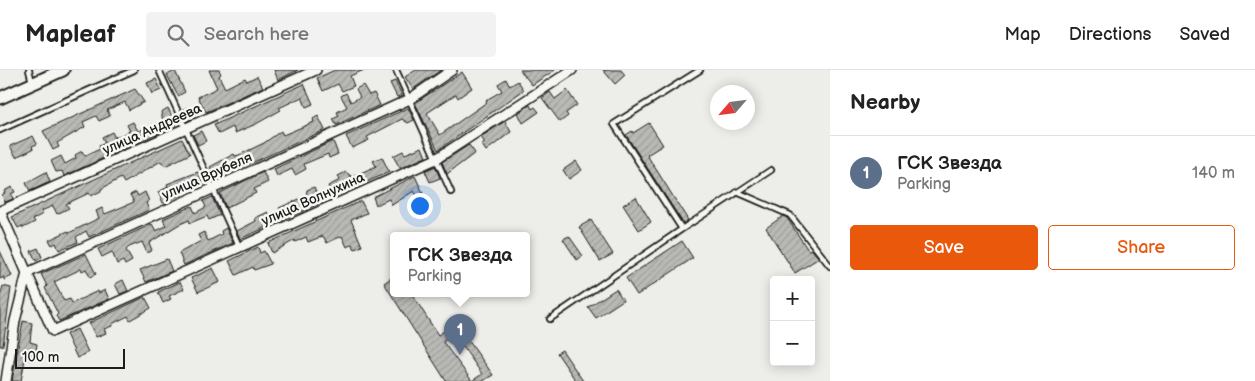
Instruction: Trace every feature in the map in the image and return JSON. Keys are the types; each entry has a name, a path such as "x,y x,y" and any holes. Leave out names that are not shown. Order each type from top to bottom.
{"street":[{"path":"0,98 63,70"},
{"name":"улица Андреева","path":"0,211 316,70"},
{"name":"улица Врубеля","path":"27,273 410,99 452,70"},
{"name":"улица Волнухина","path":"27,273 53,331 436,159 572,70"},
{"path":"0,211 27,273 15,321 6,381"}],"lane":[{"path":"29,70 32,84"},
{"path":"0,130 134,70"},
{"path":"159,70 239,246"},
{"path":"396,70 451,192"},
{"path":"682,229 614,124 700,70"},
{"path":"550,319 771,170"},
{"path":"737,192 790,214 830,266"}],"building":[{"path":"209,70 219,70 221,74 219,76 225,88 245,78 247,81 257,76 263,87 206,112 198,97 217,88"},
{"path":"274,70 298,70 278,80"},
{"path":"335,70 364,70 350,76 354,86 342,91 338,84 323,91 317,78"},
{"path":"416,70 441,70 413,89 405,77"},
{"path":"520,70 555,70 532,85"},
{"path":"603,70 621,70 625,75 615,84"},
{"path":"175,71 185,92 178,96 167,75"},
{"path":"462,72 472,88 458,98 456,94 427,113 440,135 487,102 486,100 502,91 498,84 506,79 510,86 518,81 524,90 438,150 415,103"},
{"path":"156,79 161,90 152,94 147,83"},
{"path":"395,81 402,95 397,97 390,83"},
{"path":"304,84 313,104 306,107 302,97 279,108 281,110 256,124 235,133 233,127 219,134 214,125"},
{"path":"363,85 369,95 374,93 380,105 336,125 333,119 339,116 337,112 347,107 341,96 346,93 351,102 360,97 356,89"},
{"path":"135,89 144,102 129,110 125,102 107,110 110,116 99,121 96,116 83,122 85,127 57,143 59,147 53,150 43,131"},
{"path":"567,90 577,105 566,113 568,116 560,122 542,98 550,92 555,99"},
{"path":"530,105 532,109 535,107 539,112 523,123 518,113"},
{"path":"189,107 195,117 187,121 182,110"},
{"path":"168,108 176,125 64,176 62,171 56,172 51,161 61,156 65,164 76,158 75,155 82,151 85,156 100,149 99,146 105,143 102,137 112,132 115,138 130,131 127,125 133,122 138,131 163,121 161,112"},
{"path":"408,108 414,120 408,123 402,119 367,137 369,140 352,148 346,136"},
{"path":"318,116 325,130 216,179 210,167 234,154 235,156 239,155 264,143 281,131 283,135 314,122 313,119"},
{"path":"505,121 511,132 486,151 482,145 485,143 481,137"},
{"path":"649,123 663,145 647,155 688,220 683,223 626,135"},
{"path":"201,131 206,141 198,145 193,135"},
{"path":"33,136 37,144 32,146 33,149 16,157 10,146"},
{"path":"182,139 190,154 165,166 161,161 124,183 121,178 91,196 89,193 66,204 69,208 57,214 53,206 41,211 43,214 33,219 35,222 23,228 22,226 18,228 12,217"},
{"path":"333,141 338,154 329,158 328,154 304,164 306,169 295,175 292,169 277,176 274,169"},
{"path":"469,145 475,153 447,174 442,162"},
{"path":"422,147 426,157 400,168 393,156 403,151 405,154"},
{"path":"382,157 389,172 333,197 328,186 340,180 338,176 346,172 352,177 376,166 373,161"},
{"path":"576,161 582,170 569,179 563,170"},
{"path":"435,166 440,178 430,182 425,171"},
{"path":"46,172 50,182 30,191 26,183"},
{"path":"198,172 204,185 195,189 192,183 180,189 183,194 163,203 158,192 168,187 167,184"},
{"path":"263,172 268,182 254,189 256,193 226,208 220,193"},
{"path":"415,176 423,193 417,196 414,191 392,205 389,199 376,205 373,197"},
{"path":"12,187 15,192 11,194 13,199 5,202 2,195 5,193 4,191"},
{"path":"314,187 321,203 240,239 237,231 256,221 255,218 268,212 271,217 281,212 279,208 306,196 307,190"},
{"path":"136,192 138,196 145,192 149,201 146,203 149,210 89,237 86,231 76,237 78,242 59,250 56,243 52,245 49,240 68,231 69,233 99,218 96,211 102,208 105,214 134,202 130,195"},
{"path":"212,197 220,215 209,220 207,216 190,223 189,220 178,225 149,243 152,250 147,253 142,242 129,247 126,250 132,261 125,265 123,261 117,264 112,252 102,257 98,249 152,224 156,231 166,226 163,219 192,206 195,213 206,207 203,201"},
{"path":"636,197 651,222 639,230 623,205"},
{"path":"361,201 367,213 351,220 362,246 355,249 352,244 347,247 342,236 327,243 323,236 308,242 306,237 295,242 295,240 272,253 268,243"},
{"path":"783,216 787,218 808,250 811,249 819,258 795,273 766,228"},
{"path":"591,220 613,254 600,261 579,227"},
{"path":"226,228 233,243 184,265 179,253 201,241 198,235 204,232 208,241 222,234 221,231"},
{"path":"569,236 583,256 577,260 563,239"},
{"path":"682,241 693,258 637,295 626,278"},
{"path":"258,247 260,253 264,251 271,264 254,270 253,267 236,275 229,261"},
{"path":"38,248 42,257 36,261 31,251"},
{"path":"0,251 12,276 4,280 4,277 0,279"},
{"path":"86,254 96,274 90,277 86,269 82,271 81,269 54,282 64,301 70,299 72,303 98,291 99,293 105,290 109,299 59,321 56,316 58,314 45,288 47,286 41,274"},
{"path":"167,259 172,271 146,282 140,270"},
{"path":"213,268 220,282 198,292 191,278"},
{"path":"390,279 390,292 384,283"},
{"path":"123,280 128,291 120,294 115,284"},
{"path":"180,282 184,289 169,296 171,299 163,303 158,292"},
{"path":"3,286 11,288 3,346 0,346 0,296"},
{"path":"616,289 623,300 596,318 588,307"},
{"path":"145,297 151,308 130,320 128,316 112,324 112,326 104,329 106,333 96,337 89,323"},
{"path":"393,297 414,297 438,335 456,323 493,375 483,381 472,381 446,381","holes":["454,334 482,374 472,381 443,342"]},
{"path":"23,321 32,323 30,342 37,344 36,351 32,350 31,360 25,359 21,381 12,381"},
{"path":"77,329 88,352 77,358 66,334"},
{"path":"562,350 583,381 576,381 557,353"}],"place":[{"name":"ГСК Звезда","path":"460,355"}]}
